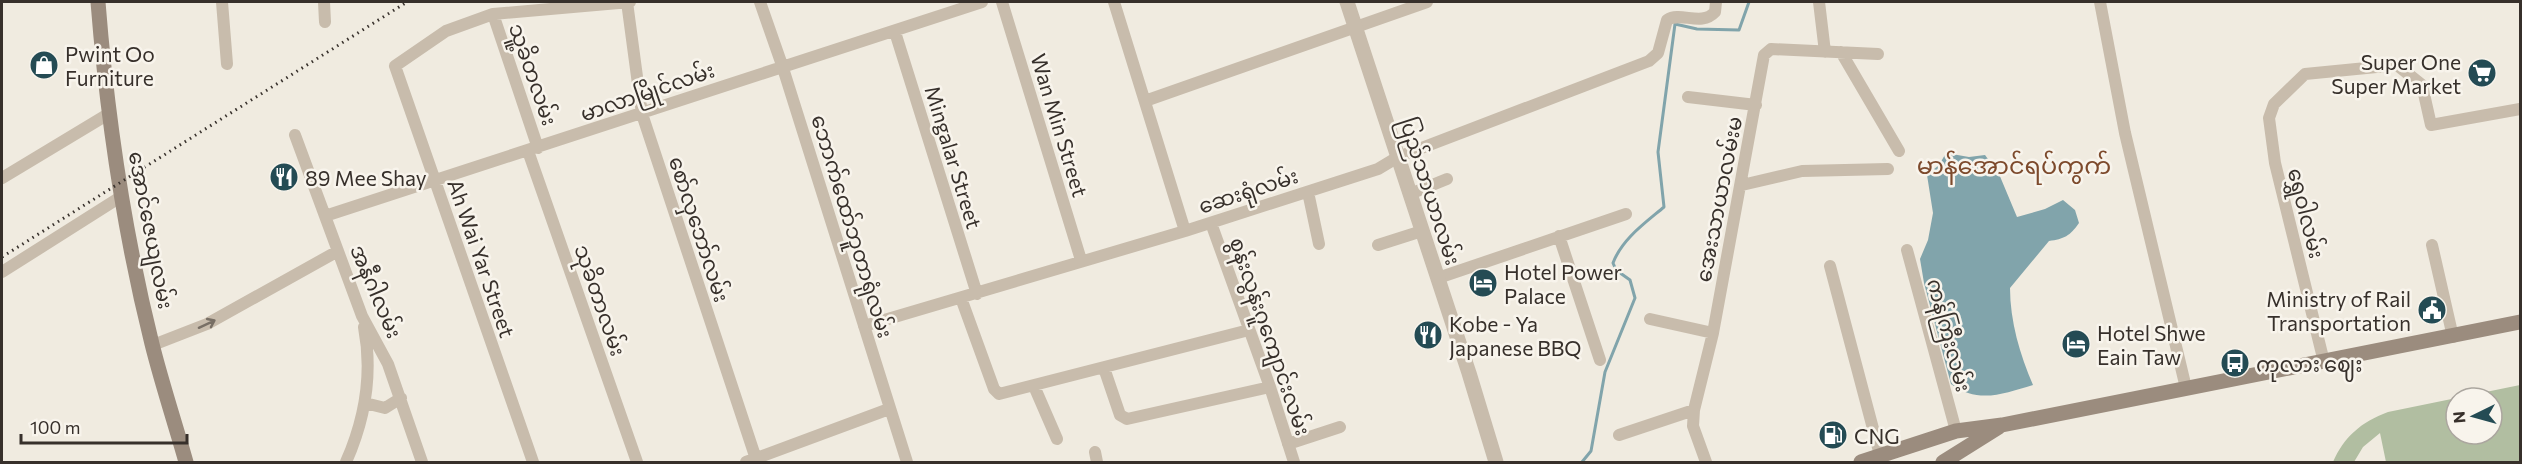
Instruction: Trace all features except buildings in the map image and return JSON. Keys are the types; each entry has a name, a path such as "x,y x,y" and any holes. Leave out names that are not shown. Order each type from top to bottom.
{"main road":[{"name":"အောင်ဇေယျလမ်း","path":"98,2 122,196 153,345 186,462"},
{"path":"1861,462 1956,431 2002,425 2520,322"},
{"path":"1943,462 2002,425"}],"street":[{"path":"222,2 227,64"},
{"path":"324,2 325,22"},
{"path":"493,14 629,2"},
{"name":"စော်လှဘော်လမ်း","path":"629,2 642,114 753,461"},
{"name":"ဘောက်ထော်ဘူတာရုံလမ်း","path":"760,2 907,462"},
{"name":"မာလာမြိုင်လမ်း","path":"325,216 642,114 782,65 894,32 982,2"},
{"name":"Wan Min Street","path":"1002,2 1082,260"},
{"path":"1114,2 1185,231"},
{"name":"ပြည်သာယာလမ်း","path":"1347,2 1496,462"},
{"path":"1145,101 1427,2"},
{"name":"ဆေးရုံလမ်း","path":"864,326 1185,231 1378,169 1398,157 1636,67 1658,52 1667,20 1678,17 1707,18 1715,12 1716,2"},
{"path":"1819,2 1825,52"},
{"path":"2100,2 2125,133 2186,388"},
{"name":"Ah Wai Yar Street","path":"493,14 446,32 395,66 532,462"},
{"name":"သူ့ခိတလမ်း","path":"493,14 533,149"},
{"name":"Mingalar Street","path":"894,32 977,294"},
{"name":"အေးသာယာလမ်းမ","path":"1706,462 1694,426 1694,410 1713,333 1767,51 1878,54"},
{"path":"1841,52 1899,151"},
{"name":"ရွှေဝါလမ်း","path":"2324,362 2275,163 2269,118 2274,105 2305,74 2397,65 2422,85 2430,124 2520,109"},
{"path":"1688,97 1756,105"},
{"path":"2,178 110,113"},
{"name":"အနီဂါလမ်း","path":"295,135 362,316 388,364 422,462"},
{"name":"သုခိတာလမ်း","path":"533,149 637,462"},
{"path":"1742,184 1802,171 1888,169"},
{"path":"1410,194 1447,179"},
{"path":"1308,192 1319,244"},
{"path":"2,272 122,196"},
{"path":"1438,278 1626,214"},
{"name":"စွန်းလွန်းဂူကျောင်းလမ်း","path":"1211,223 1270,387 1294,462"},
{"path":"1378,245 1422,231"},
{"path":"1559,236 1600,360"},
{"path":"2432,245 2453,337"},
{"name":"ကန်ကြီးလမ်း","path":"1907,250 1956,431"},
{"path":"153,345 207,324 338,251"},
{"path":"1830,266 1881,455"},
{"path":"962,298 994,389 999,394 1250,330"},
{"path":"346,462 365,403 369,354 362,316"},
{"path":"1650,319 1713,333"},
{"path":"1104,368 1120,414 1127,419 1270,387"},
{"path":"1034,386 1057,439"},
{"path":"365,403 385,408 401,398"},
{"path":"753,461 889,409"},
{"path":"1619,435 1694,410"},
{"path":"1288,444 1340,427"}],"green space":[{"path":"2520,385 2520,462 2386,462 2380,433 2363,447 2354,462 2333,462 2342,445 2354,431 2388,412 2444,400 2444,446 2504,446 2504,388"}],"water":[{"path":"1946,153 1969,157 1985,155 1999,174 2017,217 2045,209 2063,200 2075,210 2079,223 2076,227 2070,234 2049,241 2010,288 2017,338 2033,385 2001,394 1981,395 1971,394 1951,384 1924,283 1920,259 1928,240 1933,213 1927,175 1939,165"}],"waterway":[{"path":"1582,462 1591,451 1605,372 1635,298 1630,280 1616,270 1613,263 1628,239 1664,207 1658,152 1675,24 1697,29 1739,30 1749,2"}],"railway":[{"path":"2,257 407,2"}],"place":[{"name":"Pwint Oo Furniture","path":"44,65"},
{"name":"Super One Super Market","path":"2482,73"},
{"name":"89 Mee Shay","path":"284,177"},
{"name":"Hotel Power Palace","path":"1483,283"},
{"name":"Ministry of Rail Transportation","path":"2432,310"},
{"name":"Kobe - Ya Japanese BBQ","path":"1428,335"},
{"name":"Hotel Shwe Eain Taw","path":"2076,344"},
{"name":"ကုလား ဈေး","path":"2235,363"},
{"name":"CNG","path":"1833,435"}],"district":[{"name":"မာန်အောင်ရပ်ကွက်","path":"2014,164"}]}
